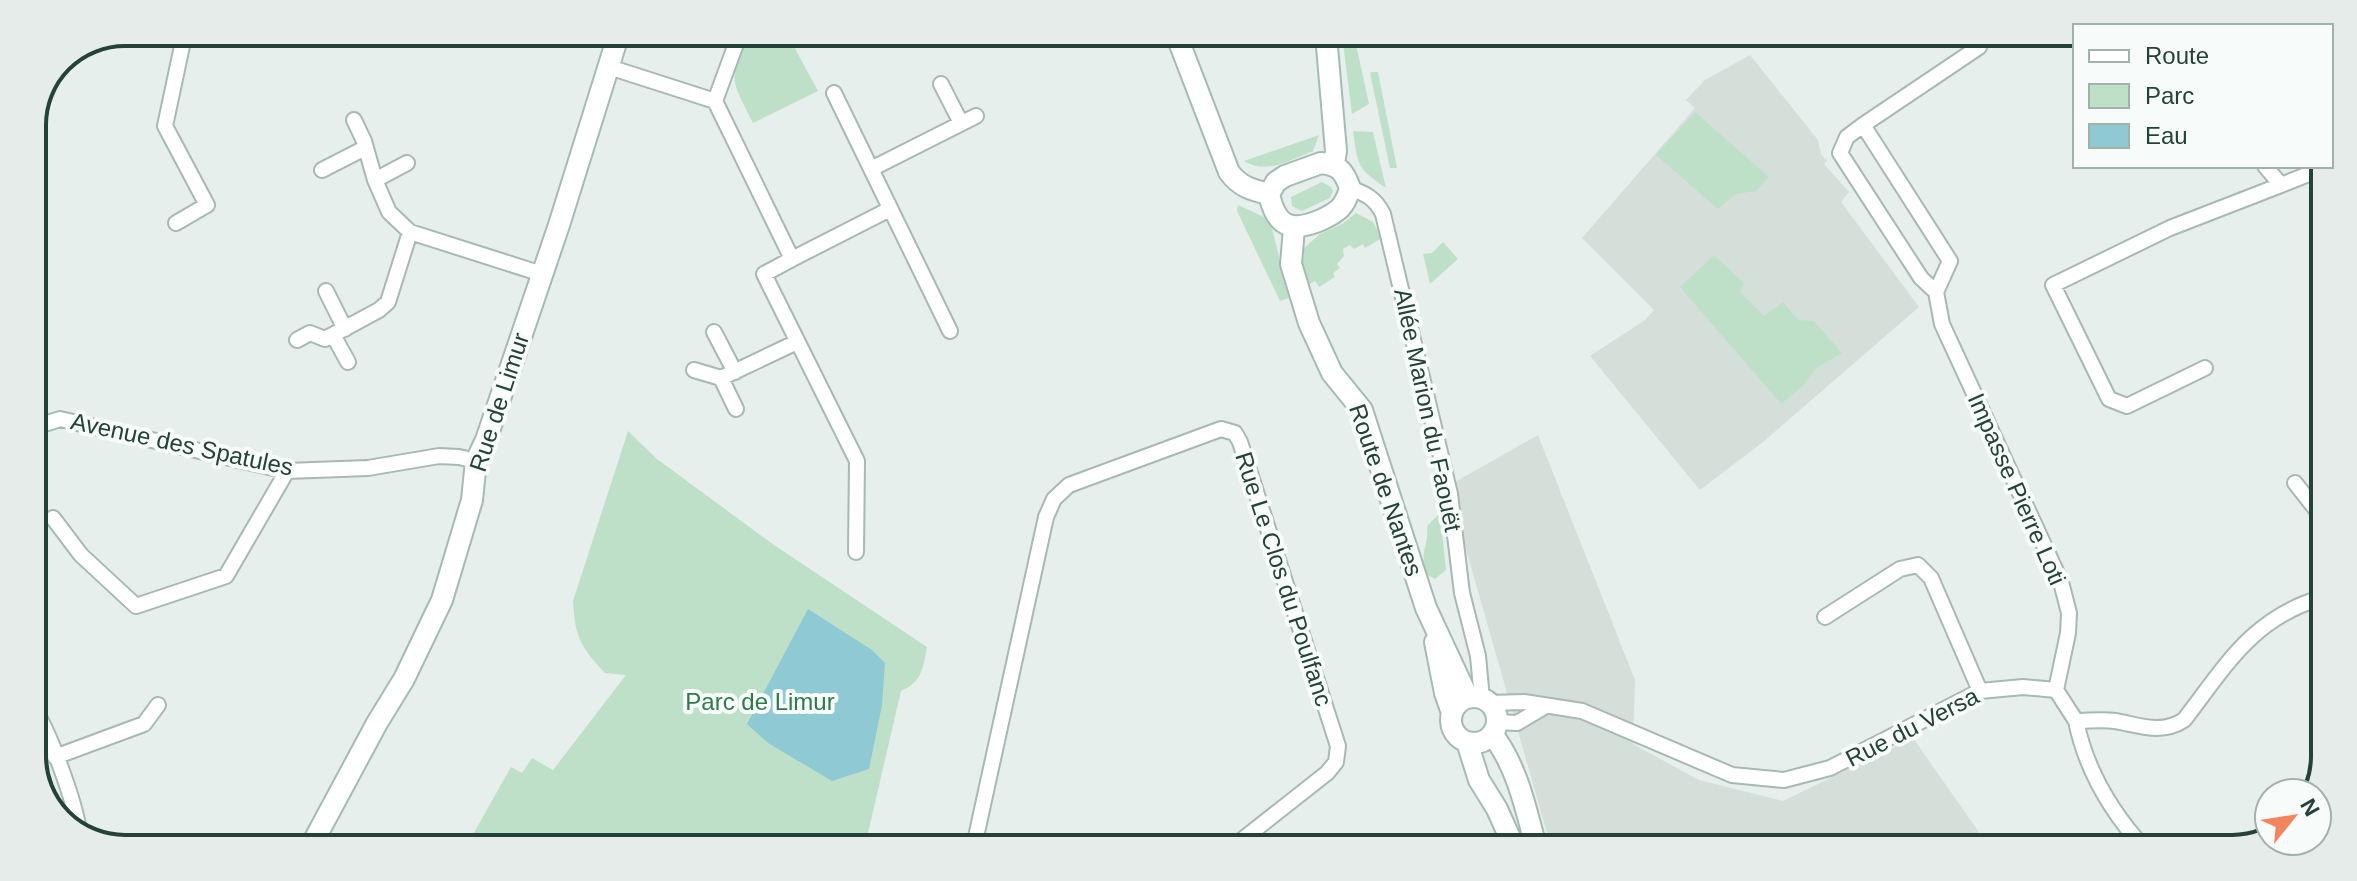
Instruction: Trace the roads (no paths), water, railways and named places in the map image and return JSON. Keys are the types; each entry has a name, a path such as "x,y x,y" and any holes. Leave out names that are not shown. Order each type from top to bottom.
{"main road":[{"name":"Rue de Limur","path":"317,835 404,679 442,600 472,500 476,461 486,440 542,274 615,46"},
{"path":"1181,46 1229,172 1244,187 1269,194"},
{"path":"1327,46 1336,151 1334,164"},
{"path":"1321,163 1334,164 1344,172 1350,188 1339,212 1304,227 1294,228 1278,218 1269,194 1276,182 1321,163"},
{"name":"Route de Nantes","path":"1294,228 1291,264 1309,323 1332,373 1362,410 1432,622 1439,669 1452,713"},
{"name":"Route de Nantes","path":"1432,622 1480,700"},
{"path":"1495,728 1481,742 1467,742 1460,739 1452,728 1452,713 1461,701 1480,700 1494,709 1495,728 1513,769 1532,835"},
{"path":"1467,742 1479,780 1509,835"}],"street":[{"path":"176,223 207,205 165,126 182,46"},
{"path":"735,46 715,101 792,259"},
{"name":"Impasse Pierre Loti","path":"1936,292 1921,278 1840,153 1847,137 1978,46"},
{"path":"609,67 715,101"},
{"path":"941,84 961,123"},
{"path":"834,93 950,331"},
{"path":"871,169 976,116"},
{"path":"354,120 389,212 410,232 542,274"},
{"name":"Impasse Pierre Loti","path":"1863,125 1950,261 1936,292 1942,324 2061,582 2069,613 2056,690"},
{"path":"322,170 365,148"},
{"path":"375,180 407,163"},
{"path":"2267,168 2281,185"},
{"path":"2205,368 2127,406 2109,399 2053,285 2170,228 2311,173"},
{"name":"Allée Marion du Faouët","path":"1350,188 1366,193 1377,201 1383,214 1450,494 1462,593 1478,656 1480,700"},
{"path":"856,552 857,461 764,274 890,209"},
{"path":"297,340 310,333 325,339 388,302 410,232"},
{"path":"326,291 348,362"},
{"path":"714,332 736,409"},
{"path":"694,370 728,375 797,342"},
{"name":"Avenue des Spatules","path":"46,424 60,419 287,471 368,468 439,456 476,461"},
{"name":"Rue Le Clos du Poulfanc","path":"976,835 1046,517 1054,499 1069,485 1221,429 1235,433 1240,442 1338,746 1336,762 1327,773 1248,835"},
{"path":"53,518 81,555 136,606 226,576 287,471"},
{"path":"2295,483 2311,503"},
{"path":"1825,617 1900,569 1918,565 1931,578 1980,691"},
{"path":"2076,721 2114,721 2156,729 2177,724 2184,720 2255,632 2274,619 2311,602"},
{"name":"Rue du Versa","path":"1480,700 1524,702 1582,711 1732,775 1784,780 1830,768 1980,691 2023,687 2056,690"},
{"path":"2056,690 2076,721 2081,749 2091,771 2113,809 2134,835"},
{"path":"55,757 144,724 158,705"},
{"path":"1495,728 1517,723 1544,707"},
{"path":"46,737 77,819"}],"water":[{"path":"808,609 872,650 885,663 882,705 869,769 832,781 768,743 747,724"}],"park label":[{"name":"Parc de Limur","path":"760,701"}]}
